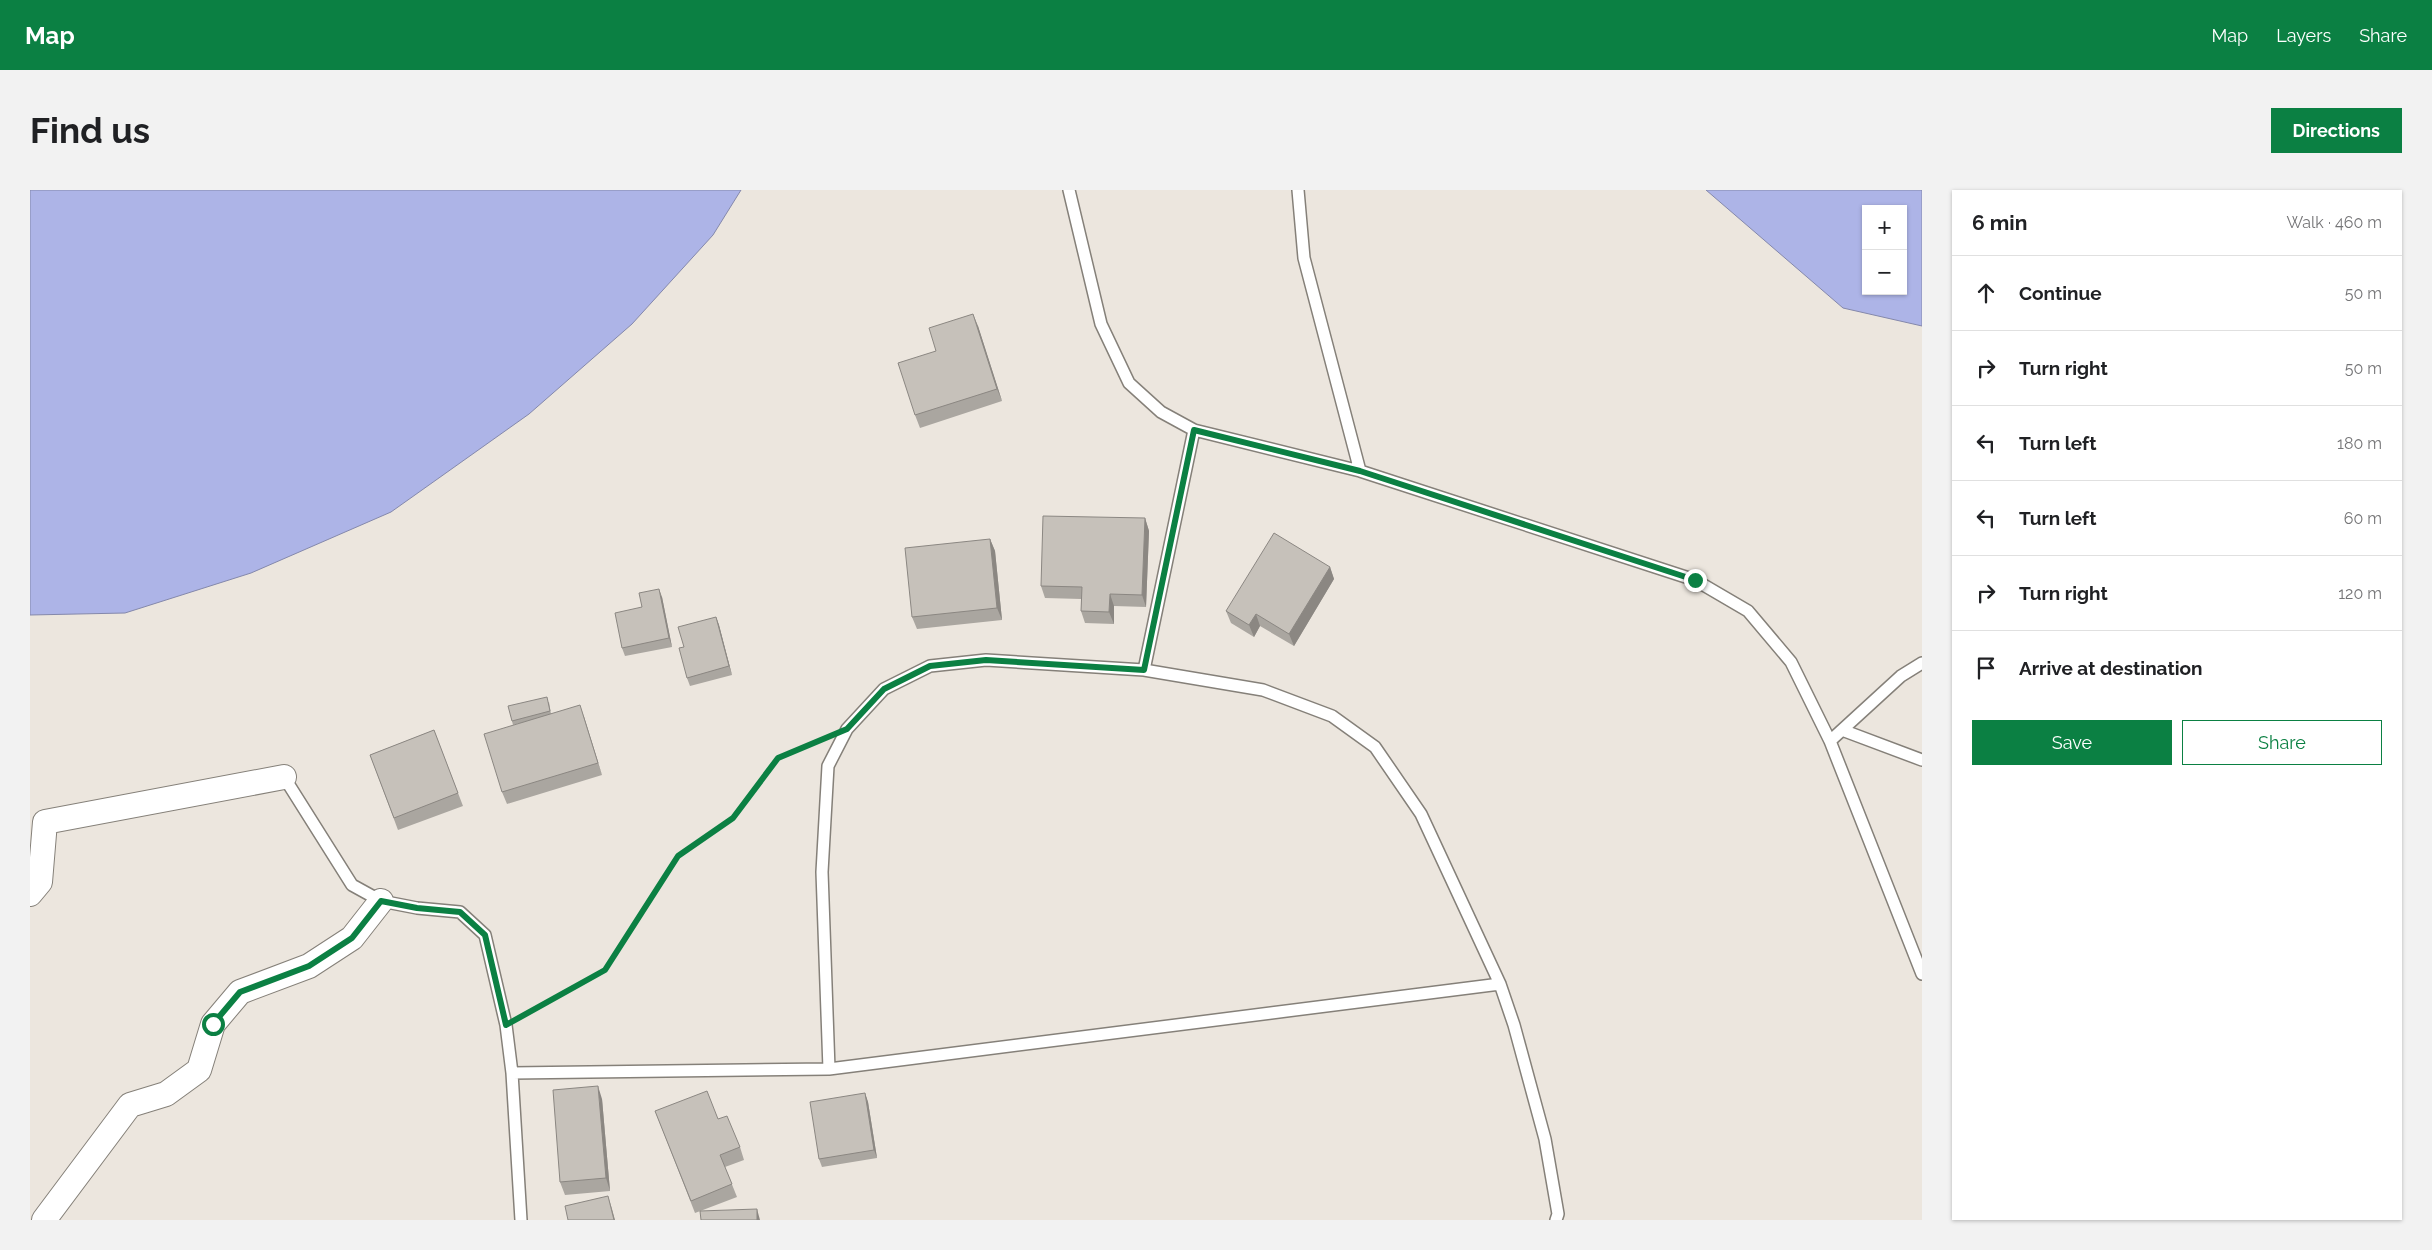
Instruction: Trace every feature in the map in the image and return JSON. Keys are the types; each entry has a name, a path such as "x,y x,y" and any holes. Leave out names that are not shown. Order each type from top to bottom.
{"street":[{"path":"30,894 40,882 45,822 284,777"},
{"path":"44,1220 130,1105 166,1094 199,1070 213,1024 240,992 309,966 352,938 381,901"}],"lane":[{"path":"1070,190 1101,324 1129,383 1161,412 1194,430 1360,471 1695,580 1748,611 1790,662 1830,741 1922,974"},
{"path":"1298,190 1304,258 1360,471"},
{"path":"1144,670 1194,430"},
{"path":"829,1069 822,872 828,766 847,729 884,689 930,666 986,660 1144,670 1263,690 1332,716 1375,747 1421,814 1500,984 1514,1025 1546,1139 1558,1214 1556,1220"},
{"path":"1830,741 1900,676 1922,664"},
{"path":"1842,730 1922,760"},
{"path":"284,777 352,885 381,901 417,908 460,912 485,935 506,1025 512,1073 521,1220"},
{"path":"512,1073 829,1069 1500,984"}],"path":[{"path":"506,1025 605,970 678,856 733,818 778,758 847,729"}],"water":[{"path":"30,190 741,190 713,235 632,324 529,414 391,512 251,573 125,613 30,615"},
{"path":"1706,190 1922,190 1922,326 1843,308"}],"building":[{"path":"973,314 997,389 915,415 898,363 936,351 929,328"},
{"path":"1043,516 1145,518 1142,595 1110,594 1109,612 1081,611 1082,587 1041,586"},
{"path":"1274,533 1330,567 1289,634 1256,614 1249,625 1226,611"},
{"path":"990,539 997,608 912,617 905,548"},
{"path":"659,589 669,638 622,648 615,613 642,607 639,593"},
{"path":"716,617 729,666 687,678 679,648 684,647 678,627"},
{"path":"547,697 550,711 512,721 508,706"},
{"path":"580,705 598,763 502,792 484,734"},
{"path":"434,730 458,793 394,818 370,755"},
{"path":"598,1086 606,1178 560,1182 553,1090"},
{"path":"707,1091 718,1119 727,1116 740,1147 720,1155 732,1184 691,1201 655,1111"},
{"path":"865,1093 874,1150 819,1159 810,1102"},
{"path":"608,1196 614,1220 568,1220 565,1206"},
{"path":"757,1209 757,1220 701,1220 700,1211"}],"route":[{"path":"213,1024 240,992 309,966 352,938 381,901 417,908 460,912 485,935 506,1025 605,970 678,856 733,818 778,758 847,729 884,689 930,666 986,660 1144,670 1194,430 1360,471 1695,580"}]}
